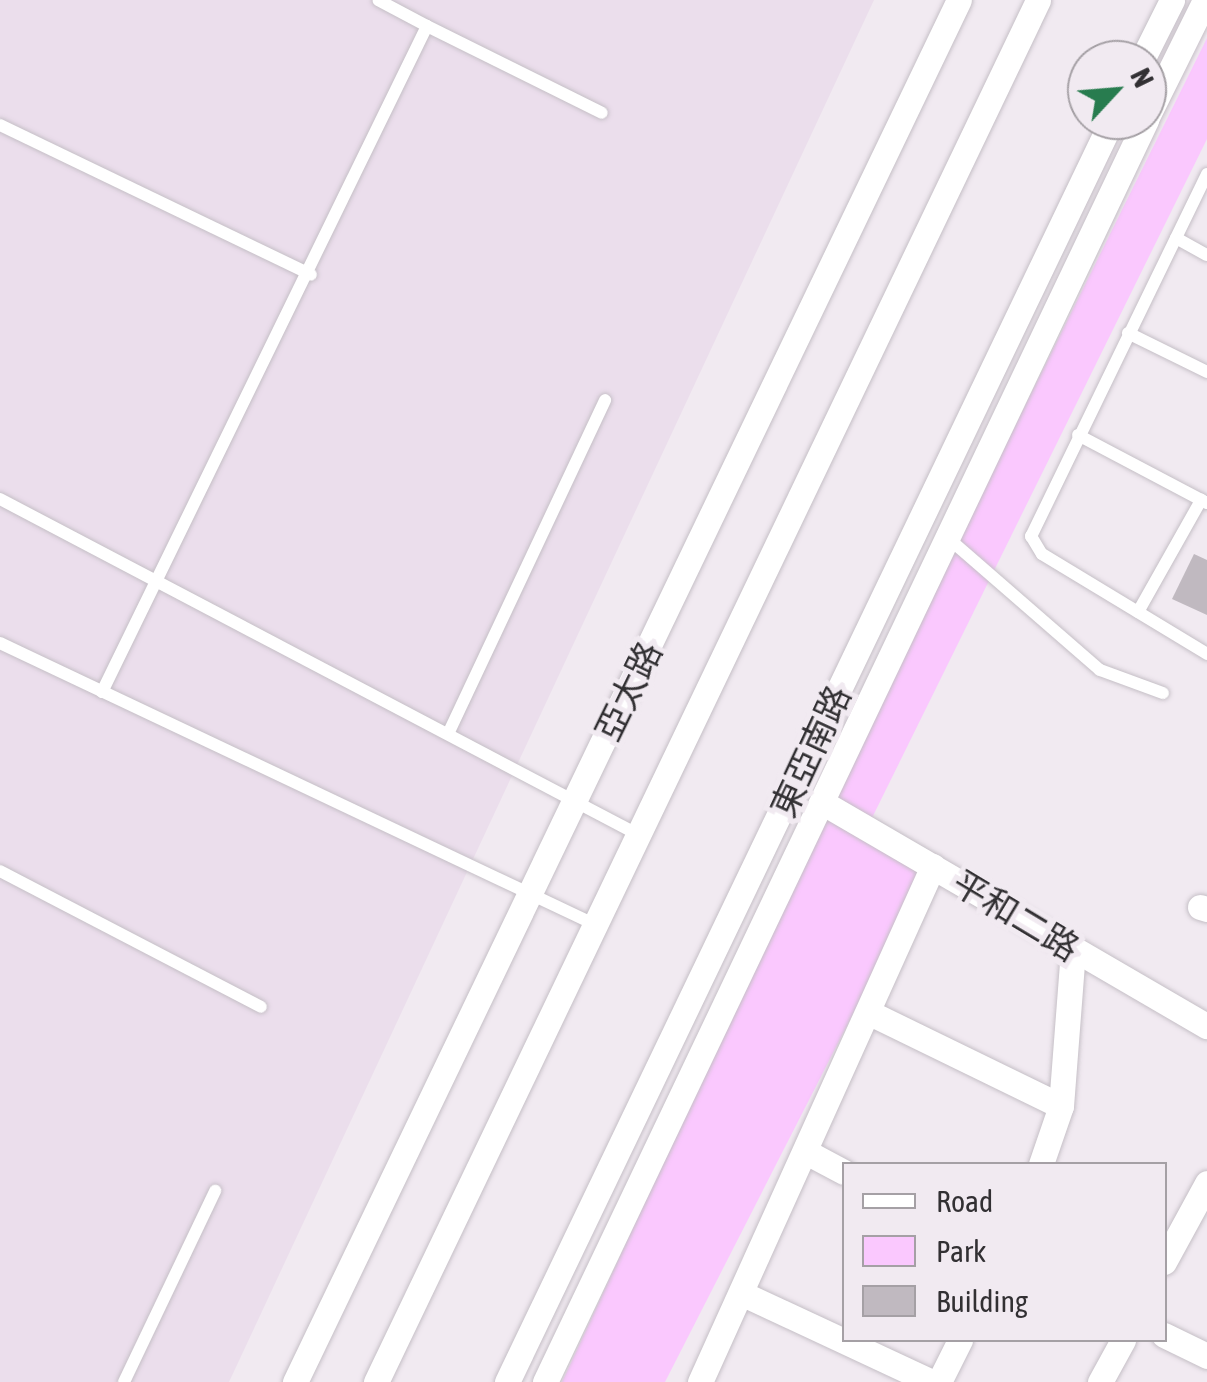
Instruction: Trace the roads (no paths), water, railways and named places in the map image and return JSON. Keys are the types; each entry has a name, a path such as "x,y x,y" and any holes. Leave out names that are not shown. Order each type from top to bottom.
{"street":[{"name":"亞太路","path":"295,1382 959,0"},
{"name":"亞太路","path":"376,1382 1038,0"},
{"path":"1152,40 1172,0"},
{"name":"東亞南路","path":"1167,76 1204,0"},
{"name":"東亞南路","path":"507,1382 1102,140"},
{"name":"東亞南路","path":"544,1382 825,804 1136,140"},
{"name":"平和二路","path":"825,804 1207,1026"},
{"path":"700,1382 810,1154 934,866"},
{"path":"1042,1162 1060,1106 1073,949"},
{"path":"872,1014 1060,1106"},
{"path":"810,1154 842,1171"},
{"path":"1167,1257 1205,1191"},
{"path":"743,1294 842,1339"},
{"path":"1167,1336 1207,1356"},
{"path":"848,1342 936,1382 959,1342"},
{"path":"1100,1382 1122,1342"}],"lane":[{"path":"378,0 602,113"},
{"path":"102,692 312,275 427,26"},
{"path":"0,125 312,275"},
{"path":"1207,174 1034,524 1034,547 1207,654"},
{"path":"1176,238 1207,255"},
{"path":"1128,333 1207,372"},
{"path":"448,734 605,400"},
{"path":"1078,435 1204,501 1138,612"},
{"path":"0,499 161,577 637,834"},
{"path":"948,538 1100,670 1163,692"},
{"path":"0,643 596,925"},
{"path":"0,872 261,1007"},
{"path":"124,1382 215,1191"}]}
